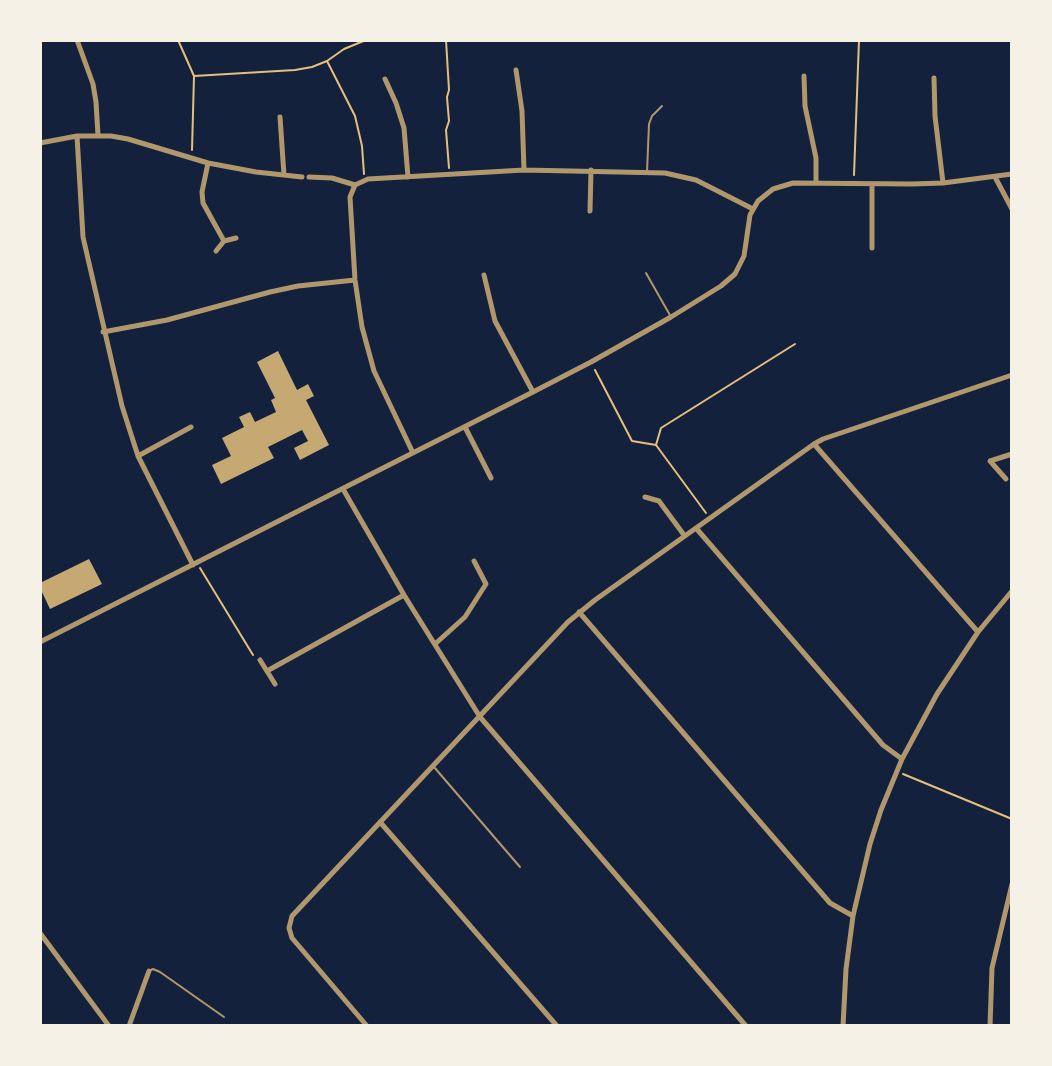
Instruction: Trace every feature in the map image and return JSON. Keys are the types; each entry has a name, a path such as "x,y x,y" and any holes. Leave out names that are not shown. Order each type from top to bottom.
{"street":[{"path":"76,40 93,84 98,135"},
{"path":"516,70 522,111 524,170"},
{"path":"804,76 805,106 816,158 816,183"},
{"path":"934,78 935,116 943,183"},
{"path":"385,79 404,128 408,177"},
{"path":"280,117 284,175"},
{"path":"40,143 77,136 98,135 128,139 208,163 302,177"},
{"path":"77,136 83,237 103,332 122,406 138,456 195,564"},
{"path":"208,163 202,192 203,203 224,241"},
{"path":"413,453 374,370 362,327 355,280 350,197 355,185 365,180 449,173 524,170 647,172 676,174 696,180 753,209"},
{"path":"590,211 591,170"},
{"path":"40,642 533,392 671,317 721,286 735,274 744,256 747,222 753,209 765,195 783,185 943,183 1011,174"},
{"path":"309,177 332,178 355,185"},
{"path":"995,177 1011,209"},
{"path":"872,184 872,248"},
{"path":"216,251 224,241 237,238"},
{"path":"484,275 495,321 533,392"},
{"path":"103,332 167,320 279,290 355,280"},
{"path":"367,1026 296,943 290,934 289,922 296,910 579,612 684,535 823,439 1011,375"},
{"path":"138,456 191,427"},
{"path":"465,427 491,478"},
{"path":"814,444 978,632"},
{"path":"1006,479 990,461 1011,454"},
{"path":"343,489 404,596 480,717 746,1026"},
{"path":"645,497 659,501 684,535"},
{"path":"696,528 883,745 902,759"},
{"path":"435,644 465,617 486,584 474,561"},
{"path":"843,1026 845,981 853,916 870,844 902,759 937,694 978,632 1011,591"},
{"path":"267,671 404,596"},
{"path":"579,612 830,903 853,916"},
{"path":"260,660 275,684"},
{"path":"380,822 557,1026"},
{"path":"990,1026 992,968 1011,884"},
{"path":"40,933 110,1026"},
{"path":"129,1026 149,970"}],"lane":[{"path":"647,172 649,124 656,111 662,106"},
{"path":"646,273 671,317"},
{"path":"433,765 520,867"},
{"path":"149,970 160,972 224,1017"}],"path":[{"path":"178,40 194,76 192,159"},
{"path":"194,76 295,70 327,61 344,49 366,40"},
{"path":"446,40 449,90 446,130 449,173"},
{"path":"854,184 860,40"},
{"path":"327,61 355,116 362,146 365,180"},
{"path":"656,445 661,428 795,344"},
{"path":"591,362 632,441 656,445 710,517"},
{"path":"195,564 255,658 260,660"},
{"path":"897,772 1011,819"}],"building":[{"path":"278,351 297,390 308,384 314,396 306,400 329,445 300,460 294,448 308,441 302,430 268,447 274,458 221,484 212,465 231,456 222,438 244,427 239,417 250,412 255,422 276,412 271,400 275,398 257,362"},
{"path":"89,559 102,584 50,609 40,583"}]}
